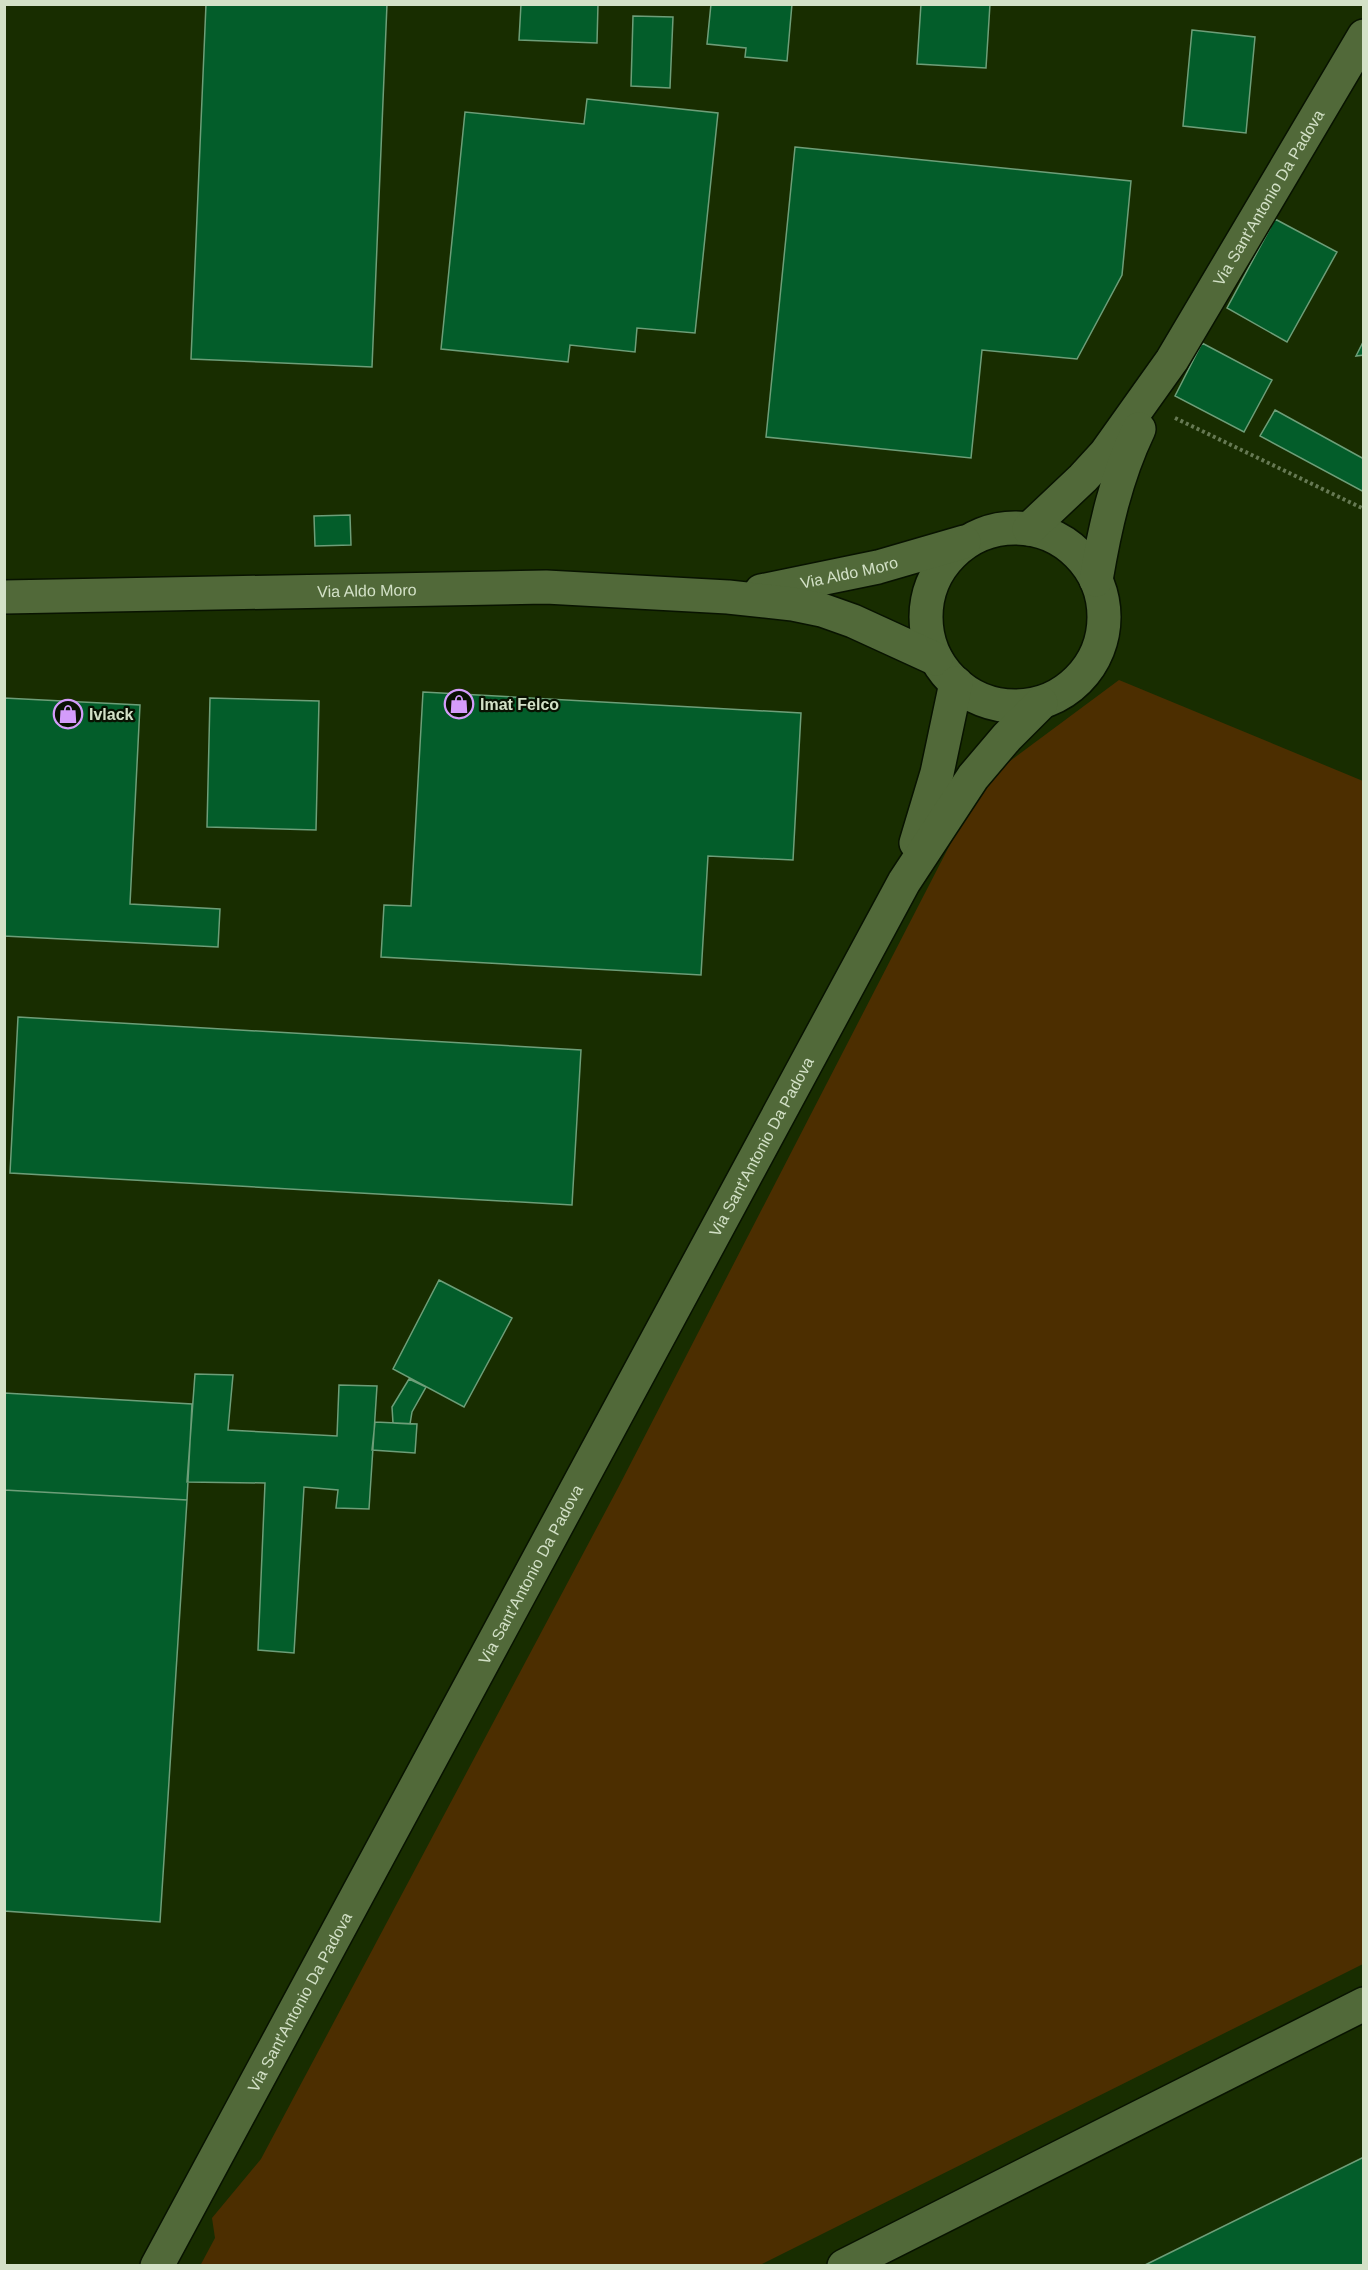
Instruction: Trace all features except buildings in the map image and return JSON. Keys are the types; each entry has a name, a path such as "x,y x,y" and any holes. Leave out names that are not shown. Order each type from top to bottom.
{"street":[{"name":"Via Sant'Antonio Da Padova","path":"1029,529 1105,454 1172,360 1364,36"},
{"name":"Via Sant'Antonio Da Padova","path":"1096,580 1115,489 1129,450 1172,360"},
{"path":"1029,529 1066,544 1078,554 1096,580 1104,610 1101,641 1089,667 1068,689 1041,703 1010,706 982,700 946,671 927,630 926,609 930,588 946,561 969,541 998,530 1029,529"},
{"name":"Via Aldo Moro","path":"728,597 879,567 969,541"},
{"name":"Via Aldo Moro","path":"4,597 546,587 728,597 793,604 822,610 853,621 946,671"},
{"name":"Via Sant'Antonio Da Padova","path":"904,882 933,789 946,671"},
{"name":"Via Sant'Antonio Da Padova","path":"157,2265 904,882 964,789 982,766 1041,703"},
{"path":"844,2265 1364,2004"}],"path":[{"path":"1150,406 1364,509"}],"shaded area":[{"path":"1119,680 1363,781 1363,1964 760,2265 200,2266 215,2238 212,2218 261,2159 618,1488 957,831 988,782 1006,764"}],"place":[{"name":"Imat Felco","path":"459,704"},
{"name":"Ivlack","path":"68,714"}]}
